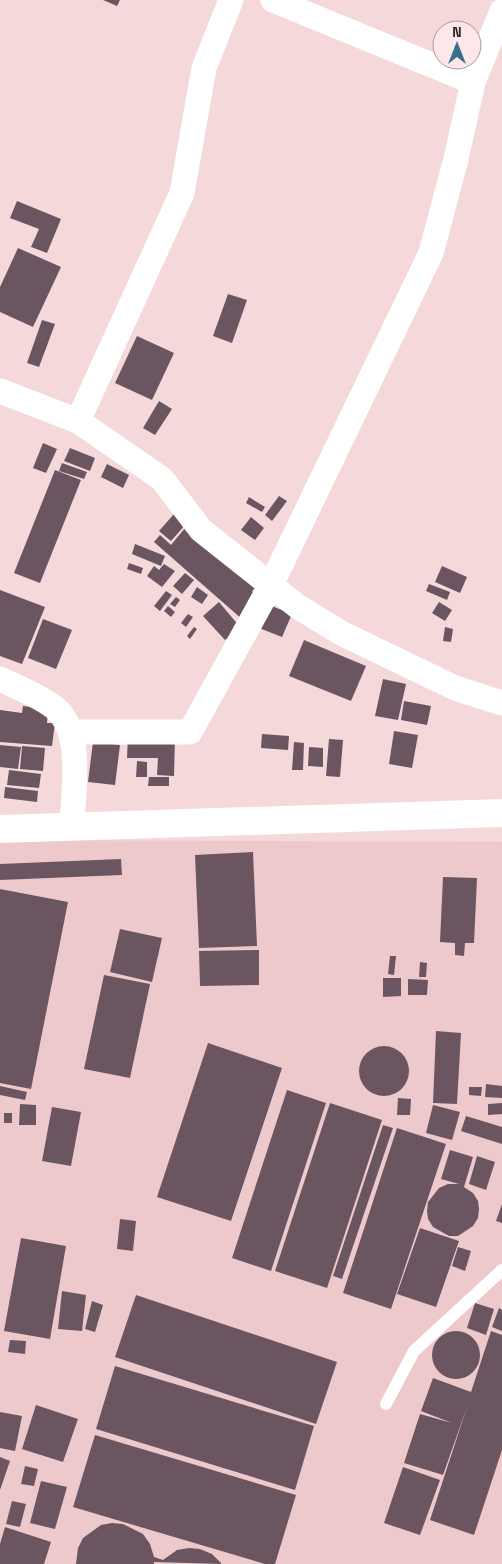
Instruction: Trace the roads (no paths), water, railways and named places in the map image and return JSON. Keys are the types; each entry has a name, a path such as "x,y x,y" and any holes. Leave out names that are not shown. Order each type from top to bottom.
{"street":[{"path":"78,421 182,193 204,68 231,0"},
{"path":"273,0 473,82"},
{"path":"72,732 190,732 271,586 431,254 456,159 473,82 502,10"},
{"path":"0,391 78,421 162,479 201,530 297,606 341,633 455,688 502,703"},
{"path":"0,680 36,695 56,709 72,732 75,763 72,826"},
{"path":"0,829 502,813"}],"lane":[{"path":"386,1404 414,1351 502,1270"}]}
